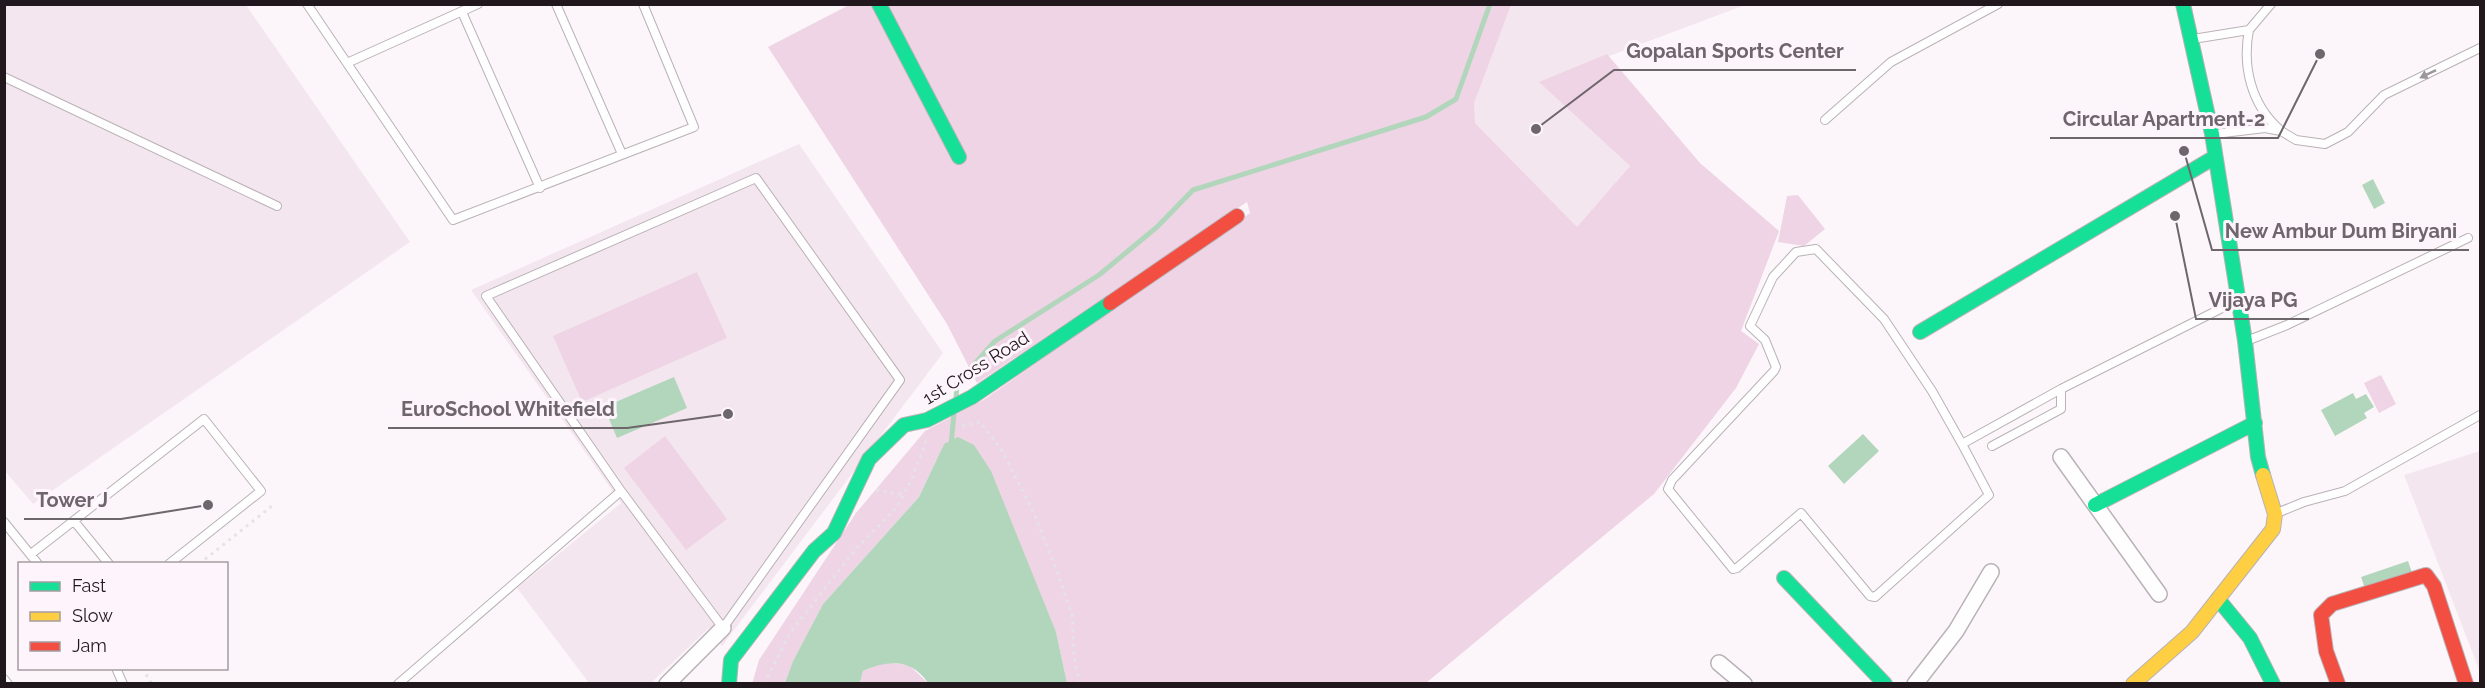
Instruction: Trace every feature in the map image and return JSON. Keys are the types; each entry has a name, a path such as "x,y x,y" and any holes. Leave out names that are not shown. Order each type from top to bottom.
{"street":[{"path":"879,4 959,157"},
{"path":"2133,684 2192,632 2266,540 2272,529 2275,514 2258,457 2245,341 2212,134 2183,4"},
{"path":"1920,332 2215,157"},
{"name":"1st Cross Road","path":"729,684 731,660 813,551 834,533 869,459 904,425 927,420 972,397 1237,216"},
{"path":"2095,505 2255,423"},
{"path":"2061,457 2159,594"},
{"path":"1915,684 1956,631 1991,572"},
{"path":"2338,684 2326,651 2321,615 2332,604 2426,575 2434,586 2466,684"},
{"path":"1784,578 1885,684"},
{"path":"2218,599 2252,638 2264,657 2273,684"},
{"path":"667,684 723,628"},
{"path":"1719,663 1744,684"}],"lane":[{"path":"307,4 453,220 694,128 643,4"},
{"path":"347,63 478,4"},
{"path":"555,4 622,154"},
{"path":"1825,120 1891,62 1998,4"},
{"path":"2271,4 2248,30 2246,55 2250,83 2268,120 2296,140 2325,144 2336,139 2360,122 2374,103 2384,95 2481,48"},
{"path":"462,12 540,188"},
{"path":"2192,39 2248,30"},
{"path":"4,77 278,206"},
{"path":"2212,134 2265,128 2281,131"},
{"path":"756,178 900,380 723,628 621,491 486,297 756,178"},
{"path":"2245,341 2287,325 2468,238"},
{"path":"1816,249 1884,319 1932,391 1962,444 1989,495 1875,597 1870,596 1801,513 1733,569 1668,489 1672,480 1774,371 1776,367 1765,340 1750,326 1773,277 1796,252 1816,249"},
{"path":"1962,444 2061,389 2237,301"},
{"path":"1992,446 2061,409 2061,389"},
{"path":"2275,514 2304,502 2345,491 2481,415"},
{"path":"31,554 204,419 261,491 172,562"},
{"path":"398,684 621,491"},
{"path":"74,521 107,562"},
{"path":"4,522 37,562"},
{"path":"116,670 123,684"},
{"path":"4,679 8,684"}],"path":[{"path":"956,424 967,427 981,422 1001,449 1034,511 1072,614 1074,656 1080,684"},
{"path":"764,684 790,633 855,550 906,495 927,437"},
{"path":"856,487 906,495"},
{"path":"202,562 272,506"},
{"path":"143,670 152,684"}],"shaded area":[{"path":"4,5 246,5 410,242 33,504 5,471"},
{"path":"849,5 1511,5 1474,103 1475,123 1577,227 1630,166 1539,82 1607,54 1700,163 1779,231 1741,331 1759,344 1736,388 1654,494 1426,683 1067,683 1056,632 944,444 919,497 823,604 793,661 785,683 752,684 759,660 856,513 925,431 985,399 1250,213 1247,202 977,383 947,324 768,47"},
{"path":"1511,5 1745,5 1540,82 1630,166 1577,228 1475,123 1473,103"},
{"path":"799,144 943,353 722,646 709,628 651,683 589,683 517,588 621,503 471,290"},
{"path":"2373,179 2385,203 2374,209 2362,185"},
{"path":"1798,195 1825,229 1804,246 1778,242 1787,196"},
{"path":"697,272 727,338 582,402 553,336"},
{"path":"2381,375 2396,404 2379,413 2364,383"},
{"path":"674,377 687,408 617,438 604,407"},
{"path":"2353,393 2356,399 2366,394 2374,407 2364,413 2367,418 2335,436 2321,410"},
{"path":"1863,434 1879,451 1844,484 1828,466"},
{"path":"665,436 727,519 686,550 624,468"},
{"path":"958,437 974,445 991,471 1056,632 1067,683 928,683 922,675 907,665 890,663 863,671 860,683 785,683 793,661 823,604 919,497 944,444"},
{"path":"2480,451 2480,672 2404,475"},
{"path":"2408,561 2416,584 2369,600 2361,577"},
{"path":"882,662 909,665 928,683 860,684 863,671"}],"waterway":[{"path":"956,398 957,384 995,341 1099,275 1157,227 1193,190 1426,117 1456,99 1490,4"},
{"path":"951,446 954,413"}],"traffic: fast":[{"path":"879,4 959,157"},
{"path":"2183,4 2212,134 2245,341 2258,457 2263,475"},
{"path":"1920,332 2215,157"},
{"path":"729,684 731,660 814,551 834,533 869,459 904,425 927,420 972,397 1110,303"},
{"path":"2095,505 2255,423"},
{"path":"1784,578 1885,684"},
{"path":"2218,599 2250,638 2273,684"}],"traffic: slow":[{"path":"2133,684 2192,632 2273,529 2275,514 2263,475"}],"traffic: jam":[{"path":"1110,303 1237,216"},
{"path":"2338,684 2326,651 2321,615 2332,604 2426,575 2434,586 2466,684"}],"place":[{"name":"Circular Apartment-2","path":"2320,54"},
{"name":"Gopalan Sports Center","path":"1536,129"},
{"name":"New Ambur Dum Biryani","path":"2184,151"},
{"name":"Vijaya PG","path":"2175,216"},
{"name":"EuroSchool Whitefield","path":"728,414"},
{"name":"Tower J","path":"208,505"}]}
